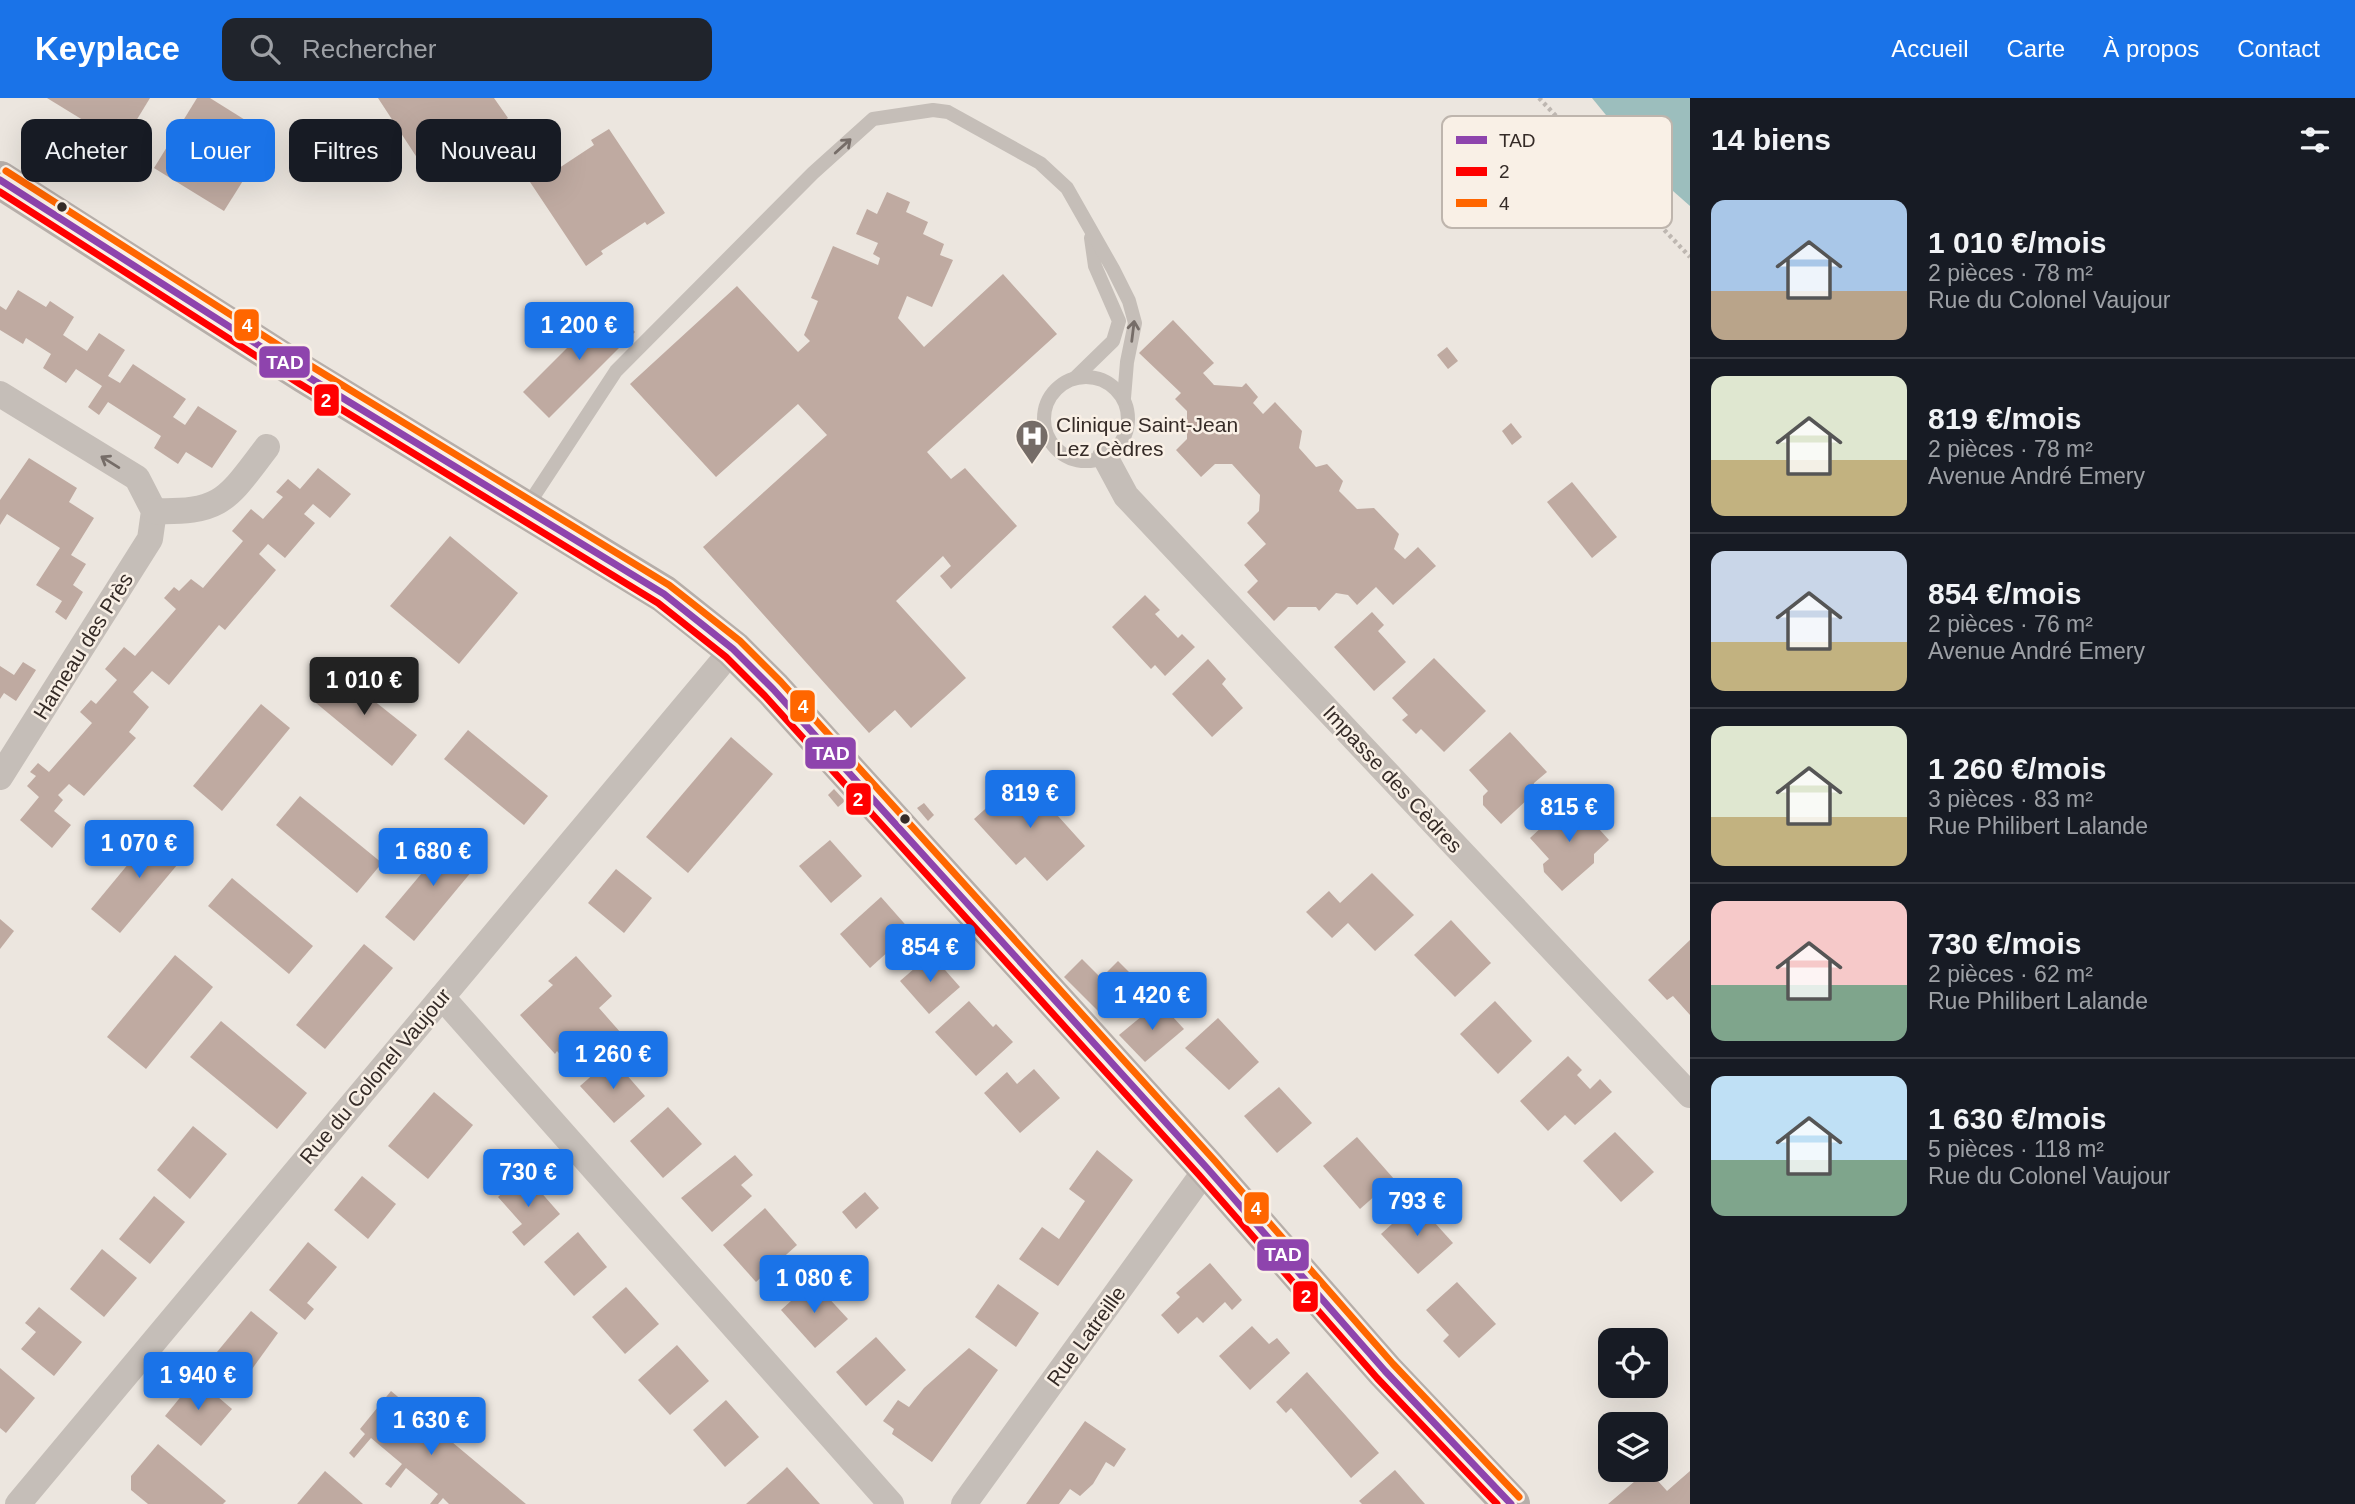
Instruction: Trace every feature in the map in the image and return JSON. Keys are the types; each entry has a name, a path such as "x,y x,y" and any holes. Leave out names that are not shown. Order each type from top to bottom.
{"street":[{"path":"0,180 305,375 664,594 733,649 773,688 1207,1168 1385,1371 1511,1504"},
{"path":"0,394 137,478 154,510 190,512 229,497 267,447"},
{"name":"Impasse des Cèdres","path":"1105,457 1126,496 1690,1095"},
{"name":"Hameau des Près","path":"0,777 150,540 154,510"},
{"name":"Rue du Colonel Vaujour","path":"18,1504 733,649"},
{"path":"442,997 891,1504"},
{"name":"Rue Latreille","path":"964,1504 1207,1168"}],"lane":[{"path":"525,509 616,371 873,118 933,110 948,112 1040,163 1067,188 1129,301 1135,323 1127,362 1124,398 1128,411 1126,431 1116,449 1105,457 1078,461 1054,446 1044,420 1046,406 1062,384 1075,378 1090,376 1103,380 1124,398"},
{"path":"1075,378 1113,341 1119,321 1095,267 1089,226"}],"path":[{"path":"1539,98 1556,116"},
{"path":"1662,228 1690,257"}],"water":[{"path":"1592,98 1690,98 1690,206 1672,190 1672,116 1607,116"}],"building":[{"path":"47,98 150,98 137,119 81,119"},
{"path":"197,98 210,98 244,119 184,119"},
{"path":"378,98 494,98 508,118 416,119 416,156 402,135 402,119 392,119"},
{"path":"609,129 665,213 647,225 645,222 601,251 603,254 586,266 530,182 561,182 561,167 594,145 591,140"},
{"path":"166,148 166,175 154,168"},
{"path":"177,182 242,182 224,211"},
{"path":"887,192 910,202 906,212 928,222 923,234 944,244 940,255 953,260 932,307 907,296 898,318 924,347 1003,274 1057,334 927,452 951,479 965,468 1017,526 951,589 940,576 951,566 943,556 896,601 966,678 911,728 895,710 869,733 703,547 827,435 798,404 716,477 630,384 737,286 798,352 810,341 804,335 818,301 811,298 833,246 878,265 880,258 873,254 878,243 856,234 867,209 877,214"},
{"path":"18,290 46,307 50,301 74,317 63,335 87,351 99,333 125,350 108,376 120,383 133,364 186,399 173,417 185,425 198,406 237,431 212,468 186,452 178,464 154,448 161,436 108,402 99,415 88,407 102,386 76,369 66,383 43,368 51,354 26,338 23,344 0,330 0,306 6,310"},
{"path":"609,306 635,332 549,418 523,392"},
{"path":"1173,320 1214,363 1203,373 1214,385 1242,387 1246,383 1258,397 1253,403 1263,414 1275,402 1302,431 1299,448 1316,467 1327,464 1343,481 1339,491 1357,509 1374,508 1399,534 1394,549 1405,559 1418,547 1436,566 1393,605 1376,587 1357,605 1348,595 1336,593 1319,611 1316,607 1288,607 1274,621 1247,592 1258,581 1244,565 1266,544 1247,523 1259,511 1260,495 1232,464 1215,464 1201,477 1176,450 1187,439 1187,411 1175,399 1181,393 1139,353"},
{"path":"1447,347 1458,361 1448,369 1437,355"},
{"path":"1511,423 1522,437 1512,445 1502,431"},
{"path":"29,458 77,488 69,502 94,518 71,555 86,564 73,585 83,592 66,620 55,612 62,601 36,585 60,548 7,514 0,525 0,500"},
{"path":"318,468 351,494 330,518 313,504 304,514 315,523 285,558 268,544 259,554 276,570 225,630 219,625 169,685 152,671 133,692 149,707 129,732 136,738 84,796 69,784 58,795 63,800 54,811 71,825 52,848 20,820 39,797 27,786 36,776 30,772 38,763 49,772 92,723 80,712 91,700 96,704 117,680 105,669 124,647 135,656 176,609 164,598 174,587 179,591 191,579 203,588 243,541 232,531 251,509 263,519 283,497 276,492 288,479 300,489"},
{"path":"1572,482 1617,537 1592,558 1547,502"},
{"path":"450,536 518,593 459,664 390,606"},
{"path":"1145,595 1160,610 1155,614 1178,638 1182,634 1195,647 1165,676 1155,665 1151,669 1112,627"},
{"path":"1372,612 1384,625 1378,631 1406,662 1374,691 1334,647"},
{"path":"1434,658 1486,711 1444,752 1421,729 1416,734 1402,720 1408,715 1392,698"},
{"path":"1208,659 1226,679 1222,684 1243,708 1212,737 1172,694"},
{"path":"23,662 36,670 16,701 4,693 0,699 0,666 14,675"},
{"path":"334,669 417,735 392,766 310,698"},
{"path":"261,704 290,728 222,811 193,786"},
{"path":"468,730 548,796 524,825 444,759"},
{"path":"1510,732 1547,772 1534,783 1531,796 1501,824 1483,805 1483,796 1488,791 1469,770"},
{"path":"731,737 773,774 688,873 646,837"},
{"path":"1022,776 1085,846 1047,881 1025,857 1016,865 974,819"},
{"path":"834,789 845,801 838,807 828,795"},
{"path":"300,796 382,863 357,893 276,825"},
{"path":"1572,799 1609,840 1594,854 1594,863 1562,891 1544,872 1543,864 1549,859 1530,838"},
{"path":"924,803 934,815 928,821 917,808"},
{"path":"158,828 188,852 120,933 91,909"},
{"path":"453,836 482,859 414,941 385,917"},
{"path":"830,840 862,876 831,903 799,866"},
{"path":"616,869 652,898 624,933 588,903"},
{"path":"1372,873 1414,915 1375,951 1348,923 1332,938 1306,912 1329,891 1340,903"},
{"path":"232,878 313,946 289,974 208,906"},
{"path":"881,897 911,931 870,968 840,934"},
{"path":"0,919 14,931 0,949"},
{"path":"1451,920 1491,963 1455,997 1414,955"},
{"path":"1690,940 1690,1015 1673,996 1667,1000 1648,980"},
{"path":"364,944 393,968 325,1049 296,1025"},
{"path":"931,954 960,987 929,1014 900,981"},
{"path":"175,955 213,987 146,1069 107,1037"},
{"path":"576,956 612,996 599,1008 621,1033 577,1072 557,1051 555,1054 520,1015 553,985 548,981"},
{"path":"1082,959 1101,978 1118,961 1136,979 1100,1013 1064,977"},
{"path":"969,1001 993,1027 996,1024 1013,1042 976,1076 935,1032"},
{"path":"1495,1001 1532,1041 1498,1074 1460,1034"},
{"path":"1159,1002 1184,1029 1145,1062 1119,1035"},
{"path":"1218,1018 1259,1062 1229,1090 1185,1048"},
{"path":"221,1021 307,1093 277,1129 190,1057"},
{"path":"1568,1056 1582,1070 1577,1075 1590,1089 1600,1079 1612,1092 1575,1125 1565,1115 1548,1131 1520,1101"},
{"path":"612,1058 645,1096 614,1123 580,1086"},
{"path":"1034,1069 1060,1098 1020,1133 984,1093 1007,1072 1017,1084"},
{"path":"1279,1087 1312,1123 1277,1153 1244,1116"},
{"path":"434,1092 473,1125 428,1179 388,1146"},
{"path":"668,1107 702,1144 663,1178 630,1141"},
{"path":"193,1126 227,1154 190,1199 157,1170"},
{"path":"1615,1132 1654,1172 1621,1202 1583,1161"},
{"path":"1357,1137 1394,1179 1360,1209 1323,1166"},
{"path":"1097,1150 1133,1180 1058,1286 1019,1259 1042,1227 1059,1239 1085,1201 1069,1189"},
{"path":"735,1155 753,1175 741,1185 752,1196 712,1232 681,1198"},
{"path":"524,1173 560,1214 524,1246 512,1232 522,1224 498,1197"},
{"path":"362,1176 396,1204 368,1239 334,1210"},
{"path":"865,1192 879,1208 856,1229 842,1212"},
{"path":"154,1196 185,1222 150,1264 119,1239"},
{"path":"1416,1202 1453,1243 1418,1274 1381,1234"},
{"path":"765,1208 797,1245 756,1282 723,1245"},
{"path":"578,1232 607,1267 574,1296 544,1262"},
{"path":"308,1242 337,1267 307,1303 314,1309 305,1320 269,1290"},
{"path":"102,1249 137,1278 104,1317 70,1289"},
{"path":"1210,1263 1242,1300 1232,1310 1225,1302 1203,1323 1197,1317 1178,1334 1161,1315 1180,1297 1176,1293"},
{"path":"813,1281 848,1319 815,1348 781,1310"},
{"path":"1457,1282 1496,1324 1459,1358 1443,1341 1449,1335 1426,1310"},
{"path":"998,1284 1039,1313 1016,1347 975,1317"},
{"path":"626,1287 659,1324 625,1354 592,1317"},
{"path":"39,1307 82,1342 54,1376 21,1349 36,1332 25,1323"},
{"path":"251,1311 278,1333 247,1376 217,1352"},
{"path":"1252,1326 1269,1344 1277,1338 1290,1353 1250,1390 1219,1356"},
{"path":"876,1337 906,1370 866,1406 836,1372"},
{"path":"677,1345 709,1381 670,1415 638,1380"},
{"path":"969,1348 998,1370 932,1462 892,1434 894,1429 883,1421 898,1400 909,1407 924,1388"},
{"path":"0,1368 35,1398 6,1433 0,1428"},
{"path":"1307,1372 1379,1453 1351,1478 1291,1408 1286,1413 1276,1402"},
{"path":"196,1378 232,1409 201,1446 165,1416"},
{"path":"391,1391 526,1504 449,1504 443,1498 438,1504 430,1504 438,1494 406,1468 391,1488 385,1484 402,1464 371,1438 354,1458 349,1453 365,1434 360,1429"},
{"path":"726,1400 759,1437 725,1467 693,1430"},
{"path":"1085,1421 1126,1449 1114,1467 1106,1462 1093,1484 1080,1496 1070,1489 1059,1504 1026,1504"},
{"path":"158,1444 226,1501 223,1504 148,1504 131,1490 131,1476"},
{"path":"787,1467 820,1504 746,1504 783,1471"},
{"path":"1395,1470 1425,1504 1362,1504 1359,1501"},
{"path":"325,1471 363,1504 297,1504"},
{"path":"1690,1471 1690,1504 1608,1504 1634,1482 1659,1482 1667,1491"}],"transit line":[{"name":"4","path":"6,171 311,366 669,585 740,641 781,682 1215,1161 1393,1364 1519,1497"},
{"name":"TAD","path":"0,180 305,375 664,594 733,649 773,689 1207,1168 1385,1371 1511,1504"},
{"name":"2","path":"0,192 300,384 658,603 726,657 765,696 1199,1175 1377,1378 1497,1504"}],"place":[{"name":"Clinique Saint-Jean Lez Cèdres","path":"1032,466"}]}
